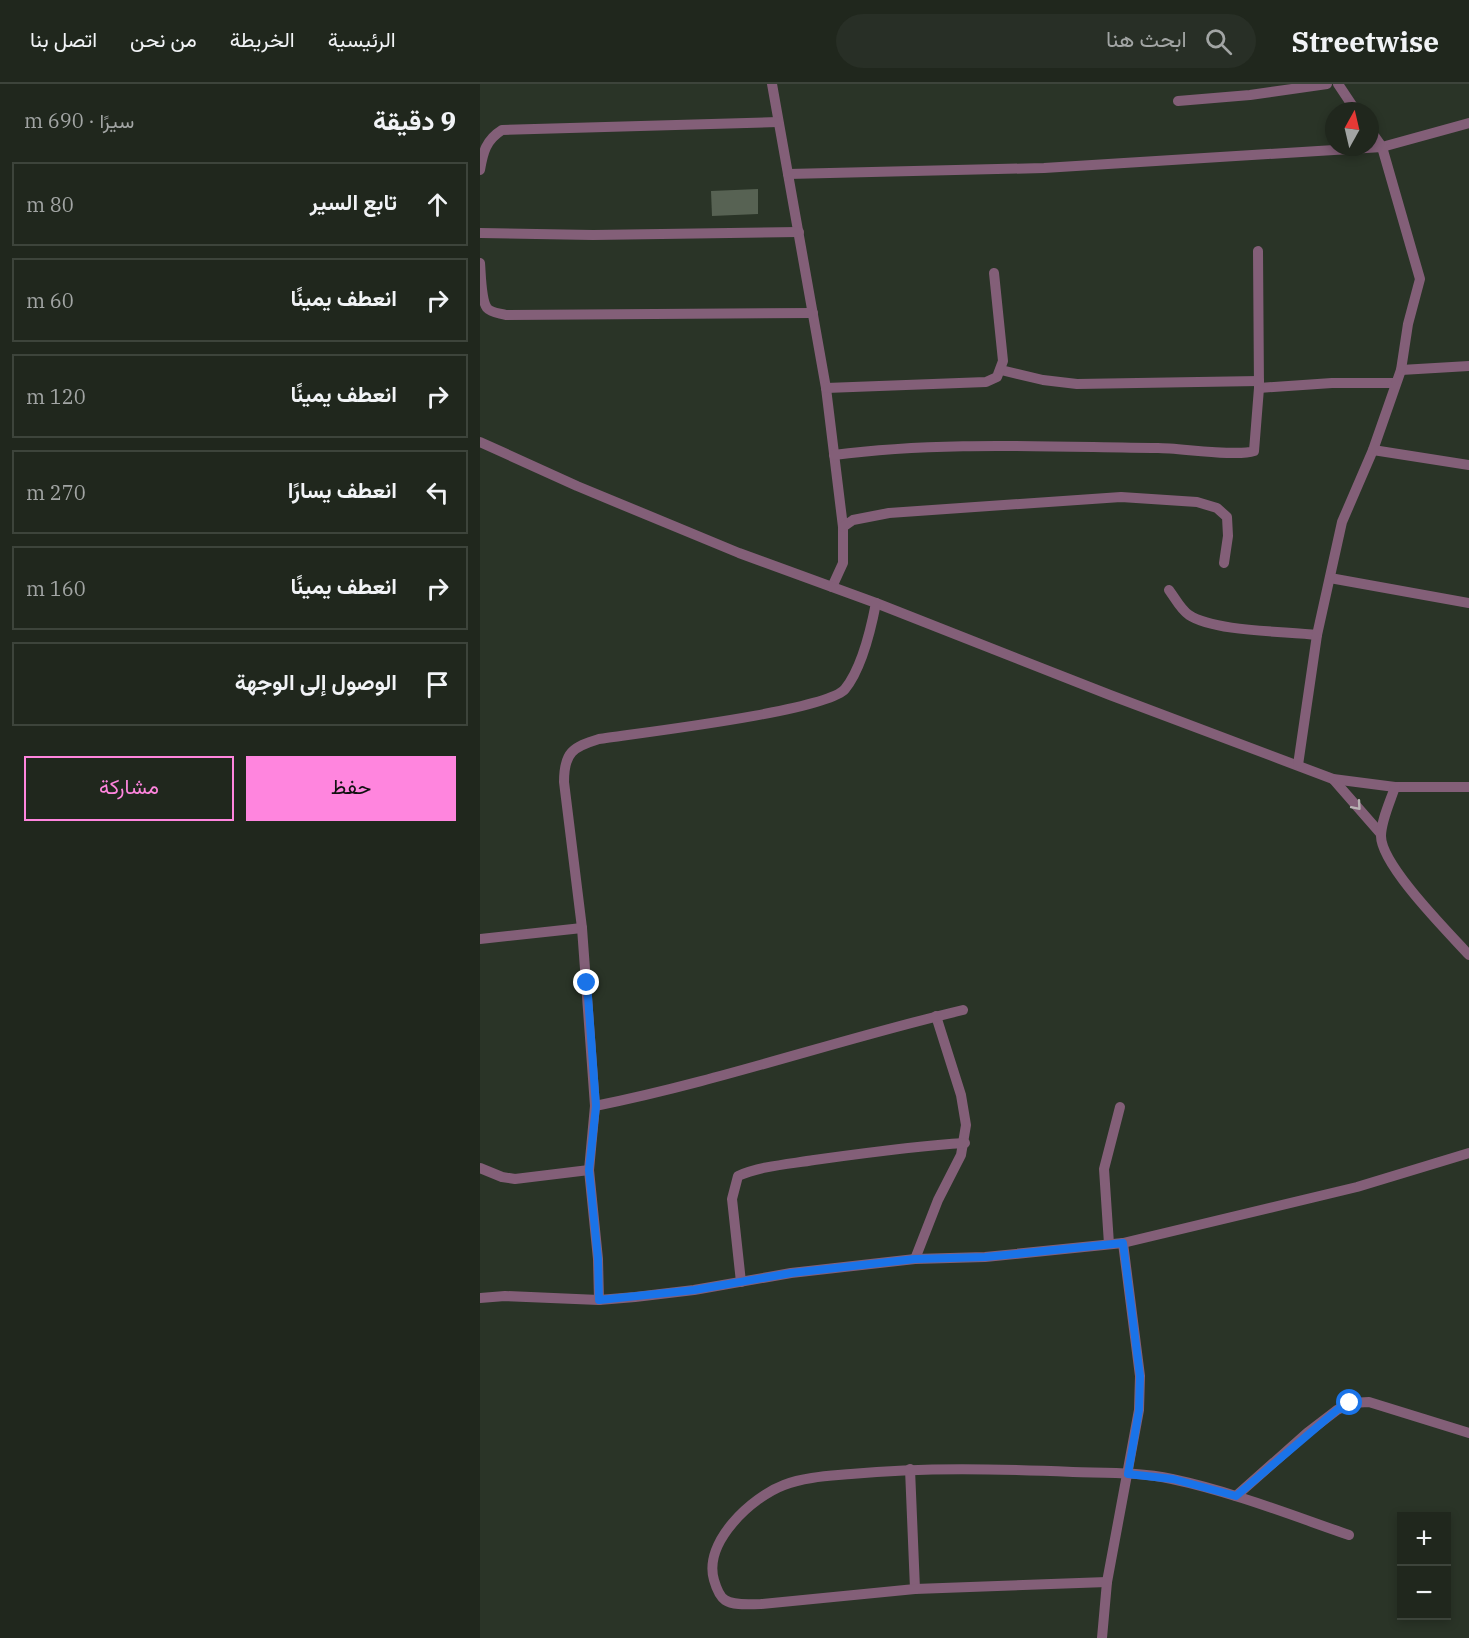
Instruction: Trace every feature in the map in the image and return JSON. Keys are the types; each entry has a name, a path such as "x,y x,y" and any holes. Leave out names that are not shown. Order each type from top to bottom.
{"street":[{"path":"772,84 826,388 843,527 843,563 832,587"},
{"path":"1178,101 1250,95 1327,84"},
{"path":"1338,84 1350,102"},
{"path":"480,170 485,147 491,137 502,130 778,122"},
{"path":"788,174 1044,168 1382,147 1437,134 1469,123"},
{"path":"1298,765 1317,635 1342,522 1373,450 1401,370 1408,324 1420,279 1379,143"},
{"path":"480,233 593,235 799,232"},
{"path":"834,455 876,449 929,447 1166,448 1250,452 1256,447 1259,384 1258,251"},
{"path":"480,264 487,308 506,315 813,313"},
{"path":"826,388 986,382 998,377 1003,361 994,273"},
{"path":"1401,370 1469,366"},
{"path":"1001,370 1043,380 1077,384 1395,383"},
{"path":"480,442 577,486 739,553 876,603 1333,779 1395,787 1467,788"},
{"path":"1373,450 1469,465"},
{"path":"843,527 853,520 870,515 957,508 1121,497 1197,502 1216,508 1227,517 1228,536 1224,563"},
{"path":"1330,578 1469,603"},
{"path":"1169,590 1186,614 1201,622 1217,626 1317,635"},
{"path":"599,1300 598,1259 589,1170 596,1106 582,928 564,782 566,762 570,752 579,745 599,739 794,709 837,696 845,689 858,663 871,629 876,603"},
{"path":"1333,779 1381,834"},
{"path":"1395,787 1381,834 1384,849 1400,877 1469,955"},
{"path":"480,939 582,928"},
{"path":"596,1106 728,1074 891,1027 963,1010"},
{"path":"915,1259 938,1200 965,1143 966,1125 961,1095 936,1016"},
{"path":"1108,1244 1104,1169 1120,1107"},
{"path":"741,1282 732,1199 738,1176 760,1170 912,1146 965,1143"},
{"path":"480,1298 505,1296 599,1300 694,1290 791,1273 915,1259 985,1257 1123,1243 1357,1187 1469,1153"},
{"path":"480,1168 502,1177 515,1179 589,1170"},
{"path":"1102,1638 1107,1582 1139,1410 1140,1376 1123,1243"},
{"path":"1236,1496 1329,1415 1350,1403 1369,1402 1469,1433"},
{"path":"910,1469 915,1590"},
{"path":"1107,1582 915,1590 740,1604 725,1600 716,1589 712,1574 713,1563 720,1544 729,1528 741,1513 759,1498 785,1485 824,1477 910,1469 1128,1474 1173,1479 1236,1496 1349,1535"}],"building":[{"path":"758,189 758,214 712,216 711,191"}],"route":[{"path":"587,983 596,1106 590,1144 589,1170 598,1259 599,1300 694,1290 791,1273 915,1259 985,1257 1123,1243 1140,1376 1139,1410 1128,1474 1173,1479 1236,1496 1307,1433 1350,1403"}]}
